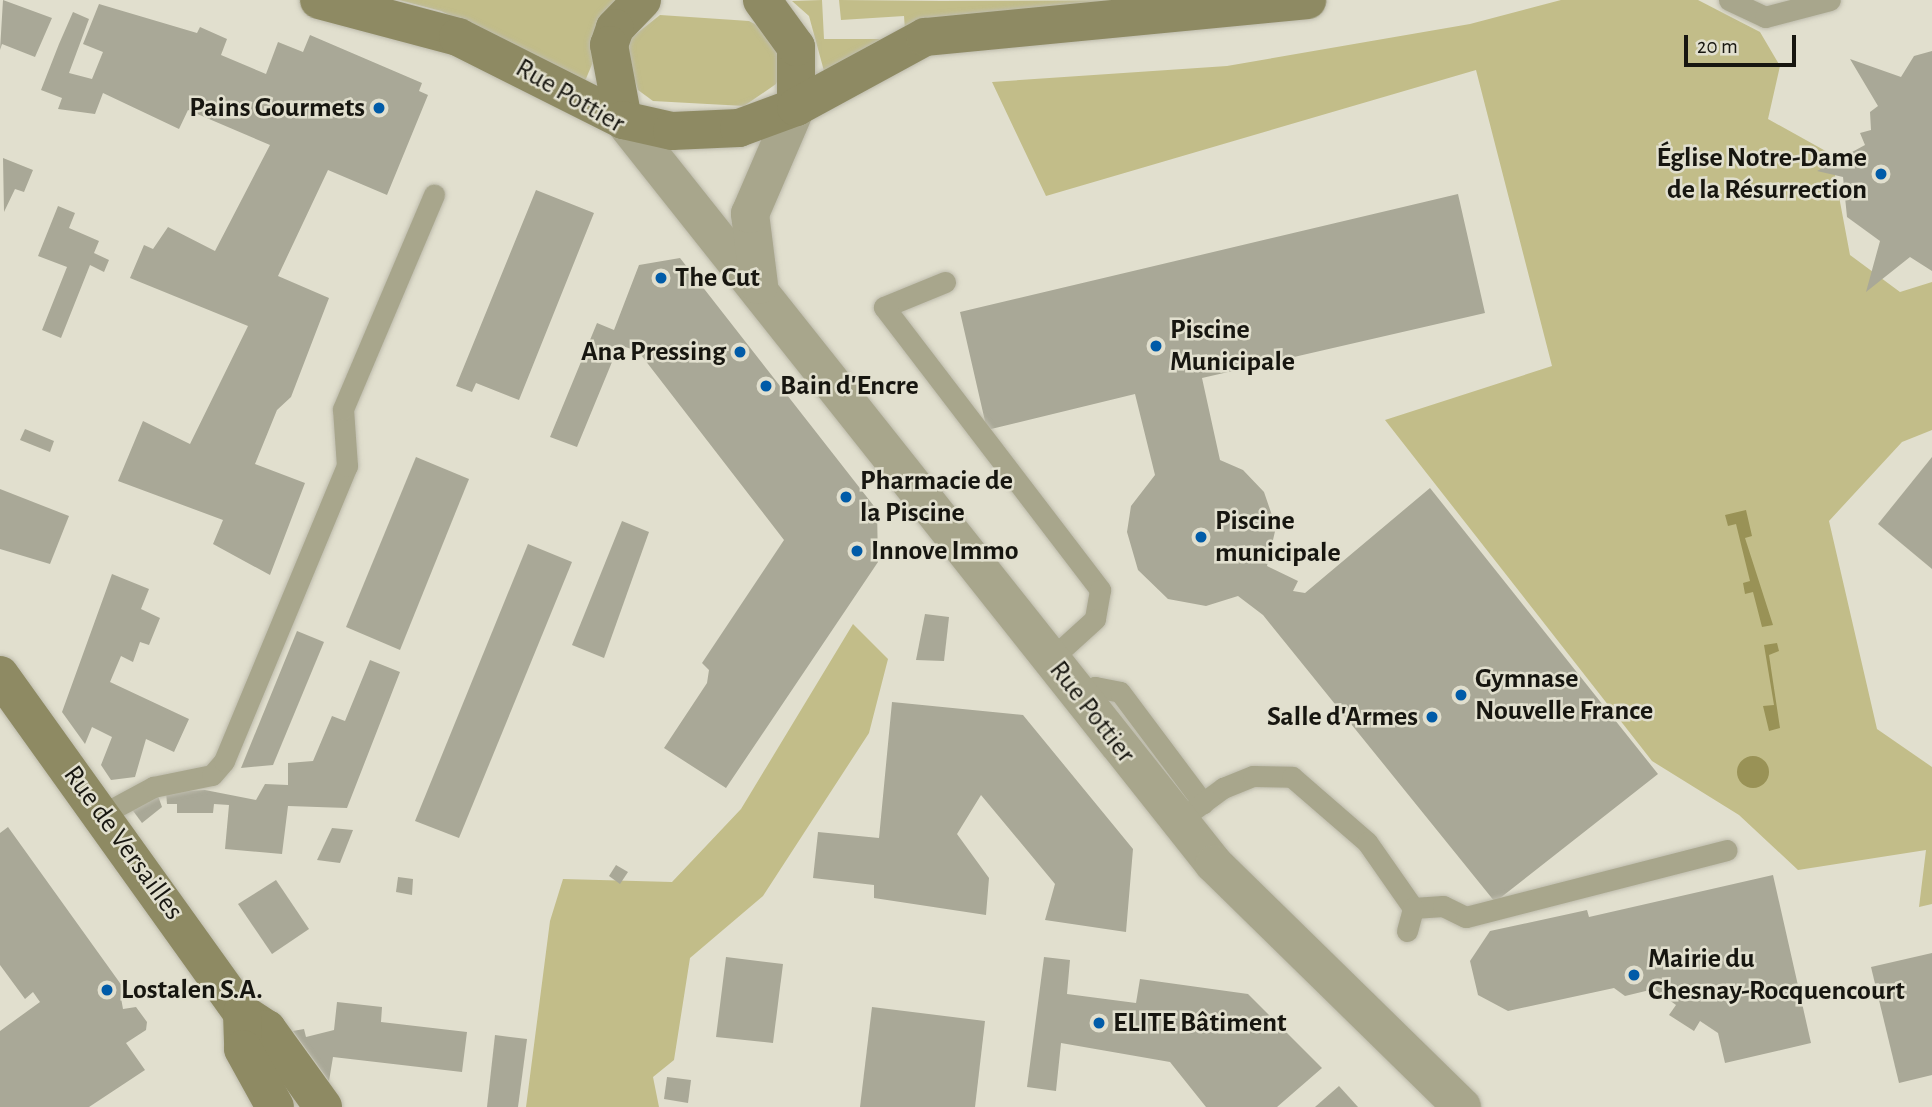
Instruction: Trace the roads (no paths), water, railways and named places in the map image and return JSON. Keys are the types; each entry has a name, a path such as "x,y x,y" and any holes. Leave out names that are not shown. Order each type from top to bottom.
{"main road":[{"name":"Rue Pottier","path":"319,0 458,37 623,120"},
{"path":"642,0 615,28 610,45 623,120 673,131 739,128 796,107 925,37 1307,0"},
{"path":"762,0 798,53 796,107"},
{"name":"Rue de Versailles","path":"0,675 103,814 242,1013 267,1029 323,1107"},
{"path":"242,1013 243,1048 275,1107"}],"street":[{"path":"759,285 750,214 796,107"},
{"name":"Rue Pottier","path":"623,120 759,285 1078,696 1191,812 1262,917 1462,1107"}],"lane":[{"path":"1729,0 1765,17 1830,0"},
{"path":"103,814 153,786 212,775 224,761 347,466 343,409 434,195"},
{"path":"945,282 884,307 1100,590 1096,619 1050,660"},
{"path":"1191,812 1252,776 1292,777 1367,842 1413,908 1407,931"},
{"path":"1413,908 1443,906 1466,917 1727,850"}],"place":[{"name":"Pains Gourmets","path":"379,108"},
{"name":"Église Notre-Dame de la Résurrection","path":"1881,174"},
{"name":"The Cut","path":"661,278"},
{"name":"Piscine Municipale","path":"1156,346"},
{"name":"Ana Pressing","path":"740,352"},
{"name":"Bain d'Encre","path":"766,386"},
{"name":"Pharmacie de la Piscine","path":"846,497"},
{"name":"Piscine municipale","path":"1201,537"},
{"name":"Innove Immo","path":"857,551"},
{"name":"Gymnase Nouvelle France","path":"1461,695"},
{"name":"Salle d'Armes","path":"1432,717"},
{"name":"Mairie du Chesnay-Rocquencourt","path":"1634,975"},
{"name":"Lostalen S.A.","path":"107,990"},
{"name":"ELITE Bâtiment","path":"1099,1023"}]}
